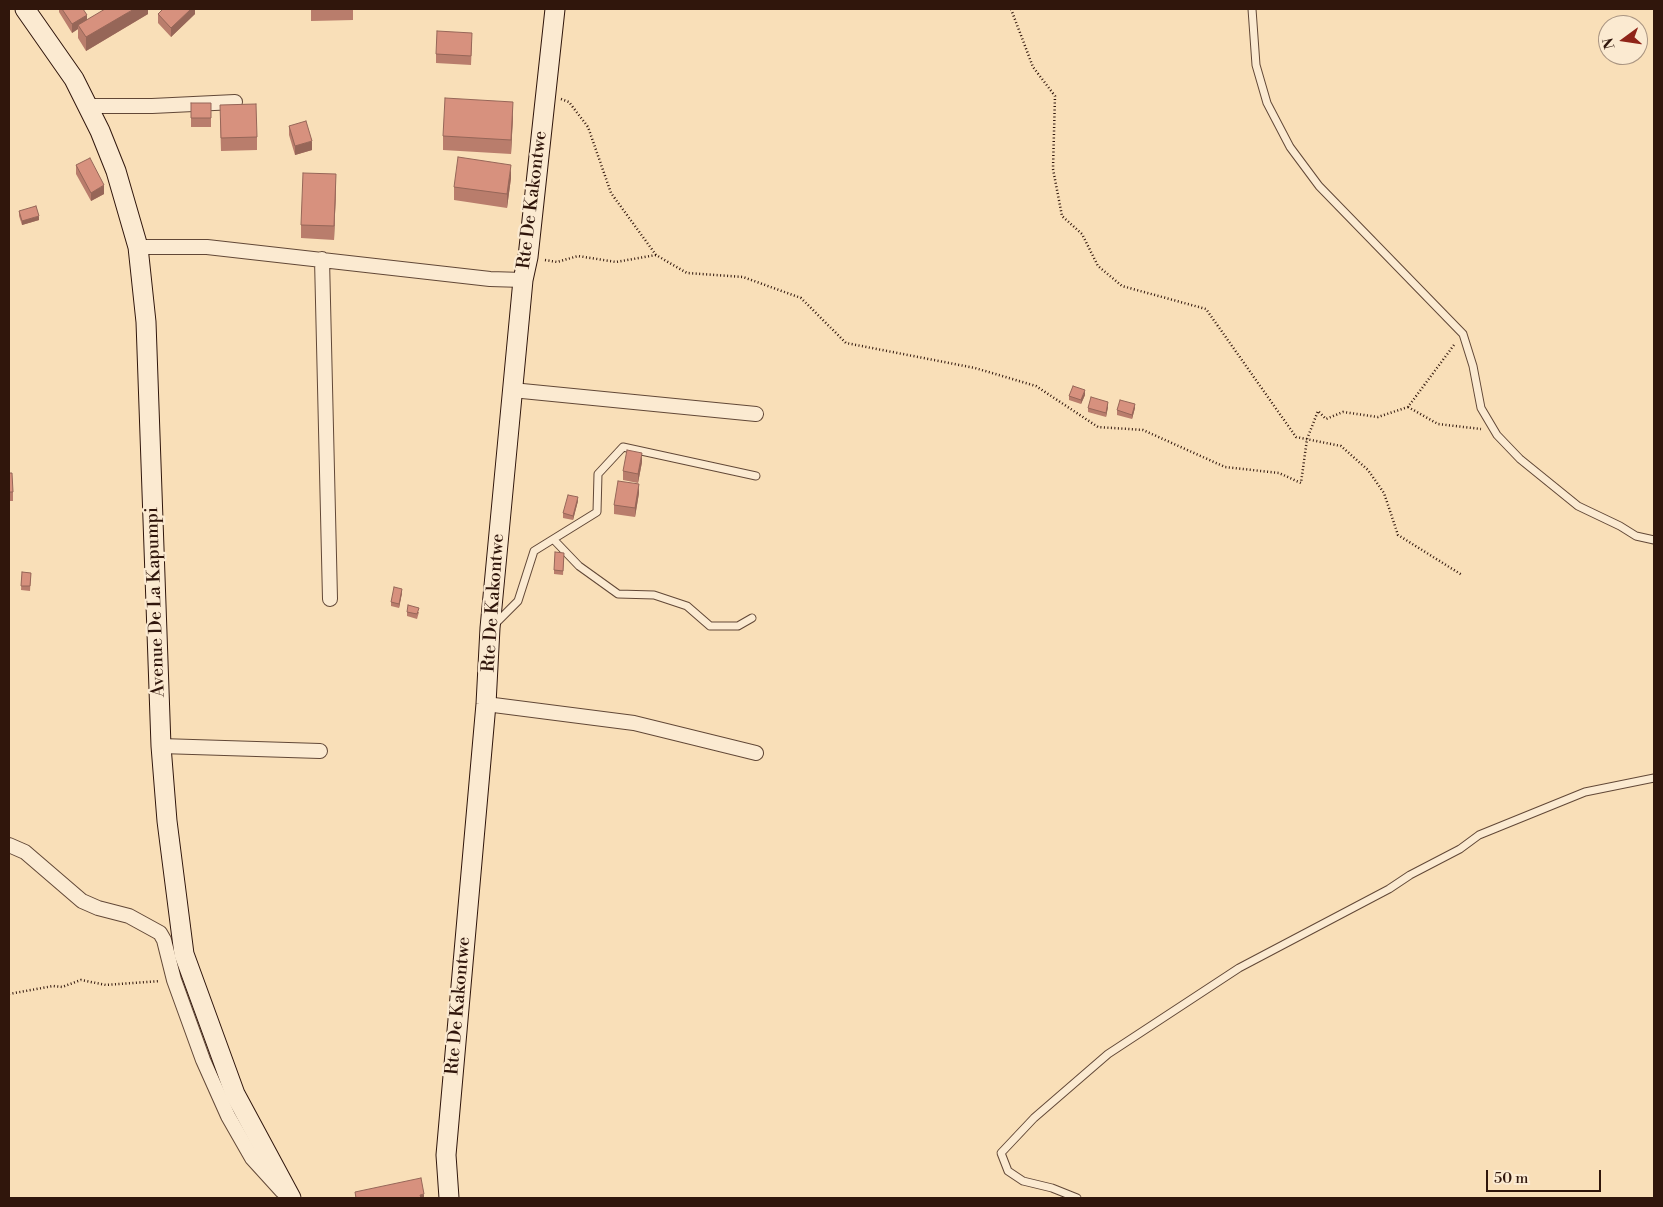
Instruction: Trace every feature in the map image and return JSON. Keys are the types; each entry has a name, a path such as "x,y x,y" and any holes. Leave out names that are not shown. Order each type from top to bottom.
{"main road":[{"name":"Avenue De La Kapumpi","path":"25,9 74,79 87,106 116,171 138,247 146,322 161,746 167,821 184,954 235,1094 290,1198"},
{"name":"Rte De Kakontwe","path":"449,1198 446,1155 486,704 490,628 523,280 528,258 555,9"}],"street":[{"path":"87,106 152,106 235,102"},
{"path":"138,247 207,247 490,279 523,280"},
{"path":"322,259 330,599"},
{"path":"512,390 756,414"},
{"path":"486,704 634,723 756,753"},
{"path":"161,746 320,751"},
{"path":"9,844 25,852 82,901 98,908 129,916 160,933 164,940 174,980 203,1060 228,1116 252,1158 290,1198"}],"lane":[{"path":"1252,9 1256,66 1267,103 1290,147 1319,186 1463,334 1473,366 1481,408 1493,430 1520,460 1578,506 1620,526 1636,536 1654,540"},
{"path":"490,628 518,600 534,552 597,512 598,474 623,447 756,476"},
{"path":"554,541 579,566 618,594 654,595 687,606 710,626 738,626 752,618"},
{"path":"1076,1198 1052,1188 1023,1181 1008,1171 1001,1153 1034,1118 1108,1054 1238,968 1389,889 1410,875 1460,849 1479,835 1585,792 1654,778"}],"path":[{"path":"1011,9 1033,67 1055,96 1053,168 1062,216 1082,234 1098,266 1122,286 1206,309 1296,437 1341,446 1362,464 1384,493 1398,535 1462,575"},
{"path":"545,93 569,102 588,127 611,193 656,255 688,273 742,277 801,298 846,343 976,368 1036,386 1098,427 1143,430 1225,467 1279,473 1301,483 1307,439 1318,410 1326,419 1343,412 1378,417 1408,407 1463,334"},
{"path":"528,258 557,262 578,256 616,262 656,255"},
{"path":"1408,407 1438,424 1493,430"},
{"path":"9,994 53,986 62,987 82,980 106,985 174,980"}],"building":[{"path":"62,9 83,9 87,15 72,24"},
{"path":"105,9 134,9 86,37 78,25"},
{"path":"163,9 191,9 171,28 158,14"},
{"path":"437,31 472,33 471,56 436,54"},
{"path":"445,98 513,102 511,140 443,136"},
{"path":"191,103 211,103 211,118 191,118"},
{"path":"256,104 257,137 221,138 220,105"},
{"path":"306,121 312,141 295,146 289,126"},
{"path":"458,157 511,165 507,194 454,187"},
{"path":"90,158 104,185 91,193 76,165"},
{"path":"303,173 336,174 334,226 301,225"},
{"path":"36,206 39,216 22,221 19,211"},
{"path":"1073,386 1085,390 1081,400 1069,396"},
{"path":"1091,397 1108,402 1106,413 1088,408"},
{"path":"1120,400 1135,404 1132,415 1117,410"},
{"path":"627,450 642,453 638,474 623,471"},
{"path":"9,473 12,473 13,492 9,492"},
{"path":"618,481 639,484 635,508 614,505"},
{"path":"568,495 578,497 573,516 563,513"},
{"path":"555,552 564,553 563,571 554,570"},
{"path":"22,572 31,573 30,586 21,586"},
{"path":"394,587 402,589 399,604 391,602"},
{"path":"408,605 419,608 417,614 407,612"},
{"path":"421,1178 424,1194 420,1195 421,1198 356,1198 355,1192"}]}
